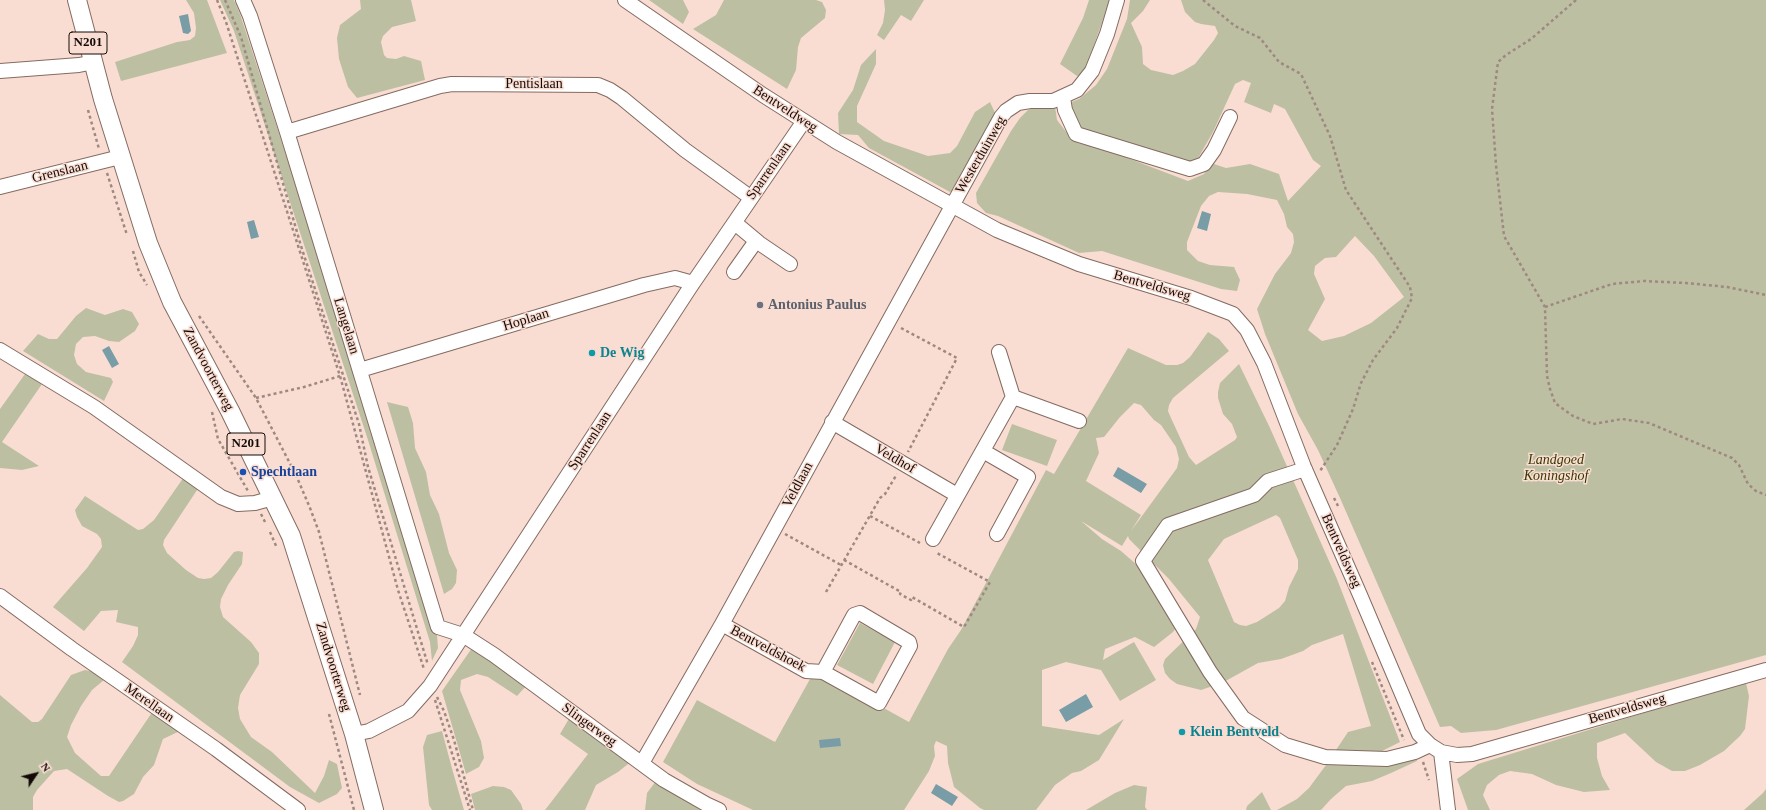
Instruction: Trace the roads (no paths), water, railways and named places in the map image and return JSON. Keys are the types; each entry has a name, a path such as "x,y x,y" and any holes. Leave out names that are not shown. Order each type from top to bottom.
{"main road":[{"name":"N201","path":"77,0 94,62"},
{"name":"Zandvoorterweg","path":"94,62 120,157 150,248 172,302 273,498 299,556 354,734 370,809"}],"street":[{"name":"Langelaan","path":"243,0 250,16 287,132 438,627 463,635"},
{"name":"Bentveldweg","path":"625,0 764,96 837,142 952,206"},
{"name":"Westerduinweg","path":"952,206 1006,110 1023,102 1053,101 1063,98 1077,90 1092,71 1107,34 1117,0"},
{"path":"0,71 79,65 94,62"},
{"name":"Pentislaan","path":"287,132 440,86 530,84 598,85 610,90 622,98 685,150 750,197"},
{"path":"1063,98 1065,110 1076,134 1190,169 1204,164 1214,150 1230,117"},
{"name":"Sparrenlaan","path":"354,734 369,731 408,711 430,686 693,282 735,223 750,197 804,121"},
{"name":"Grenslaan","path":"0,188 120,157"},
{"name":"Veldlaan","path":"642,763 722,624 952,206"},
{"name":"Bentveldsweg","path":"952,206 997,230 1044,251 1112,275 1191,298 1233,314 1248,330 1264,363 1305,469 1419,734 1436,749 1457,755 1472,754 1766,670"},
{"path":"735,223 756,241 790,264"},
{"path":"734,272 756,241"},
{"name":"Hoplaan","path":"360,370 644,285 675,278 693,282"},
{"path":"0,350 94,407 221,498 238,504 255,503 273,498"},
{"path":"931,546 1013,397 999,352"},
{"path":"1013,397 1079,421"},
{"name":"Veldhof","path":"832,422 958,495"},
{"path":"983,451 1028,477 997,534"},
{"path":"1305,469 1268,481 1254,496 1168,525 1142,562 1210,672 1243,718 1285,745 1325,757 1387,759 1415,752 1436,749 1448,810"},
{"name":"Merellaan","path":"0,596 72,649 216,749 298,810"},
{"name":"Bentveldshoek","path":"722,624 806,671 823,672 879,703 910,646 909,642 860,614 854,616 823,672"},
{"name":"Slingerweg","path":"463,635 494,655 667,781 719,810"}],"water":[{"path":"188,14 191,31 188,34 183,33 179,16"},
{"path":"1202,211 1211,214 1207,231 1197,228"},
{"path":"254,220 259,237 251,239 247,222"},
{"path":"109,346 119,364 112,368 102,350"},
{"path":"1118,467 1147,484 1141,493 1113,476"},
{"path":"1086,694 1093,707 1066,722 1059,710"},
{"path":"840,738 841,746 820,748 819,740"},
{"path":"936,784 958,797 952,806 931,793"}],"place":[{"name":"Antonius Paulus","path":"760,305"},
{"name":"De Wig","path":"592,353"},
{"name":"Spechtlaan","path":"243,472"},
{"name":"Klein Bentveld","path":"1182,732"}],"park label":[{"name":"Landgoed Koningshof","path":"1556,468"}]}
